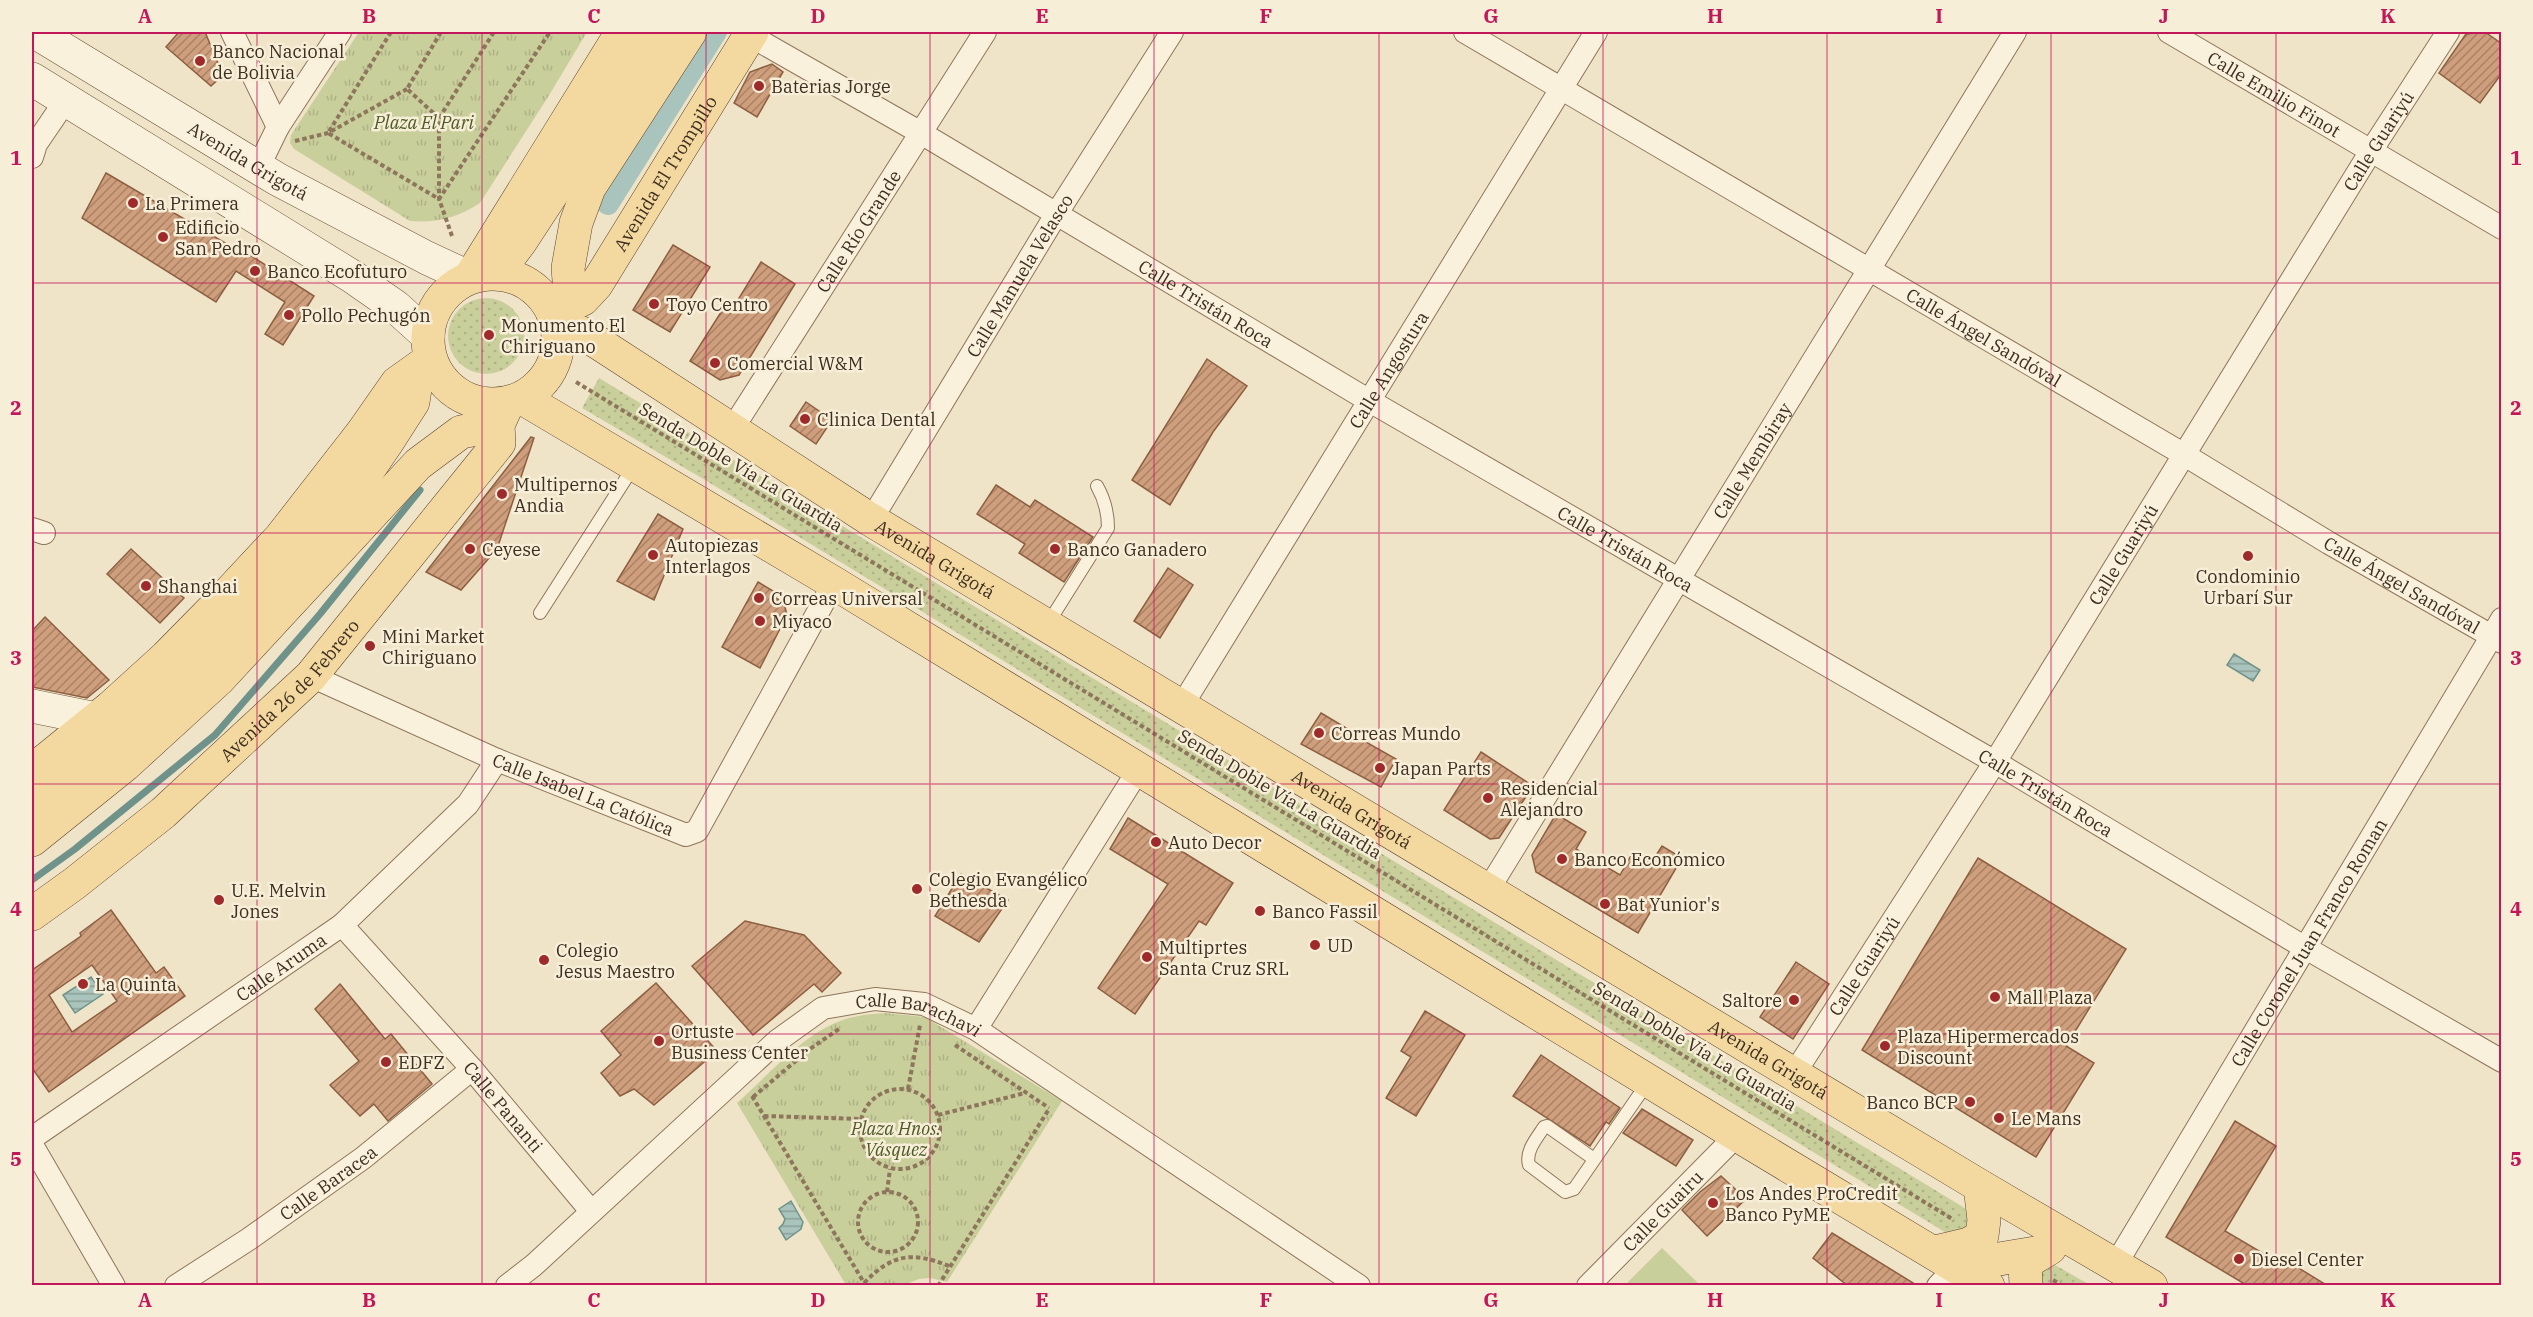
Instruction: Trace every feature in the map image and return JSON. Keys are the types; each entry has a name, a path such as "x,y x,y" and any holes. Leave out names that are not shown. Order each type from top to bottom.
{"main road":[{"name":"Avenida Grigotá","path":"35,32 268,173 403,246 479,276"},
{"path":"479,276 622,32"},
{"path":"32,809 109,746 201,664 356,488 413,402 426,354 432,316 440,300 453,287 479,276 521,241 658,32"},
{"path":"32,840 125,765 219,680 418,464 461,432 509,408 539,385 551,368 556,355 576,223 589,188 690,32"},
{"name":"Avenida El Trompillo","path":"561,315 583,299 596,285 751,33"},
{"path":"32,79 231,204 353,277 396,307 444,381 465,398 509,408 635,465 834,583 1737,1135 1943,1268 1997,1277 2041,1252 2059,1245 2081,1244"},
{"path":"124,136 140,115 149,115 248,170 268,173"},
{"path":"479,276 508,275 530,284 561,315"},
{"name":"Avenida Grigotá","path":"561,315 582,333 872,520 1980,1186 2151,1286"},
{"path":"32,771 96,719 166,657 281,537 362,434 397,383 426,354"},
{"name":"Avenida 26 de Febrero","path":"32,914 75,884 164,813 311,676 499,443 509,408"},
{"path":"32,706 96,719"},
{"path":"1980,1186 1972,1222 1997,1277"},
{"path":"1943,1268 1969,1244 1982,1236 1972,1222"},
{"path":"2026,1286 2025,1263 2041,1252"}],"street":[{"path":"232,32 277,130"},
{"path":"268,173 277,130 340,32"},
{"name":"Calle Río Grande","path":"731,431 985,32"},
{"name":"Calle Manuela Velasco","path":"872,520 1057,213 1172,32"},
{"name":"Calle Ángel Sandóval","path":"1465,32 2183,454 2329,543 2498,632"},
{"name":"Calle Angostura","path":"1181,707 1560,87 1596,32"},
{"name":"Calle Membiray","path":"1488,890 2015,32"},
{"name":"Calle Emilio Finot","path":"2169,32 2502,228"},
{"name":"Calle Guariyú","path":"1794,1074 1995,762 2183,454 2448,32"},
{"name":"Calle Tristán Roca","path":"751,33 1368,400 1995,762 2304,947 2502,1061"},
{"path":"32,157 36,144 66,100"},
{"name":"Calle Isabel La Católica","path":"311,676 497,760 686,835 692,834 702,821 834,583"},
{"name":"Calle Coronel Juan Franco Roman","path":"2116,1264 2304,947 2498,632"},
{"name":"Calle Aruma","path":"32,1138 342,925 468,804 497,760"},
{"path":"976,1029 1138,769"},
{"name":"Calle Pananti","path":"342,925 472,1069 591,1211"},
{"name":"Calle Barachavi","path":"507,1286 534,1265 777,1041 823,1008 875,999 924,1004 976,1029 1332,1279 1359,1286"},
{"name":"Calle Baracea","path":"176,1286 249,1239 363,1158 472,1069"},
{"name":"Calle Guairu","path":"1588,1286 1737,1135"},
{"path":"32,1145 114,1286"}],"lane":[{"path":"540,613 635,465"},
{"path":"1047,626 1108,528 1108,514 1097,486"},
{"path":"1594,1159 1547,1126 1544,1127 1528,1154 1527,1160 1529,1165 1565,1192 1570,1192 1594,1159 1649,1081"}],"path":[{"path":"328,133 391,32"},
{"path":"277,130 290,143 328,133 407,89 441,32"},
{"path":"452,236 439,199 439,118 494,32"},
{"path":"439,199 550,32"},
{"path":"407,89 439,118"},
{"path":"328,133 439,199"},
{"name":"Senda Doble Vía La Guardia","path":"576,382 1972,1222"},
{"path":"908,1089 920,1022 930,1028"},
{"path":"753,1097 810,1049 842,1028"},
{"path":"949,1041 1049,1108"},
{"path":"938,1286 1062,1088"},
{"path":"908,1089 926,1098 938,1114 941,1132 936,1149 924,1162 908,1169 890,1169 876,1162 865,1150 860,1135 861,1119 870,1101 888,1090 908,1089"},
{"path":"750,1092 865,1284 882,1268 909,1257 927,1257 949,1266"},
{"path":"938,1114 1026,1093"},
{"path":"764,1116 861,1119"},
{"path":"887,1192 890,1169"},
{"path":"887,1192 904,1196 915,1209 918,1226 912,1242 898,1251 880,1252 866,1243 858,1228 860,1210 871,1197 887,1192"},
{"path":"898,1251 898,1260"}],"green space":[{"name":"Plaza El Pari","path":"359,32 587,32 480,203 446,218 410,221 294,149 290,143 291,135"},
{"path":"486,298 501,301 513,309 521,321 524,336 521,351 513,363 501,371 486,374 471,371 459,363 451,351 448,336 451,321 459,309 471,301"},
{"path":"599,378 1963,1207 1973,1219 1970,1229 1953,1237 705,480 582,408"},
{"name":"Plaza Hnos. Vásquez","path":"885,1013 925,1017 1062,1101 947,1282 930,1278 919,1279 904,1285 846,1285 737,1103 796,1048 822,1030 847,1019"},
{"path":"1662,1248 1700,1285 1625,1285"},
{"path":"2050,1262 2090,1285 2036,1285 2034,1268"}],"water":[{"path":"2234,654 2260,670 2253,681 2227,665"},
{"path":"91,977 103,994 75,1013 63,995"},
{"path":"791,1201 803,1222 801,1229 786,1240 779,1228 785,1219 779,1209"}],"building":[{"name":"Banco Nacional de Bolivia","path":"179,32 205,32 223,75 211,86 166,47"},
{"path":"2485,32 2502,44 2502,73 2480,103 2439,73 2466,34"},
{"path":"772,64 783,72 757,117 734,103 750,72"},
{"name":"Edificio San Pedro","path":"106,173 249,257 250,255 314,296 283,345 265,334 285,302 236,271 216,302 82,218"},
{"path":"673,245 710,267 670,332 633,310"},
{"path":"761,262 795,284 739,375 720,380 690,361 723,309 730,313"},
{"path":"1207,359 1247,386 1213,432 1170,505 1132,480"},
{"path":"806,402 832,420 816,444 790,426"},
{"path":"531,437 534,438 497,549 461,590 426,572"},
{"path":"996,485 1030,507 1035,500 1093,537 1064,582 1019,553 1025,544 977,514"},
{"name":"Autopiezas Interlagos","path":"658,514 683,529 654,600 617,581"},
{"name":"Shanghai","path":"131,549 184,598 160,623 107,574"},
{"path":"1168,568 1193,585 1160,638 1134,621"},
{"name":"Miyaco","path":"758,582 773,591 771,595 784,603 787,615 760,668 722,647"},
{"path":"45,617 109,680 87,698 32,687 32,631"},
{"path":"1321,713 1396,759 1381,787 1301,744"},
{"name":"Residencial Alejandro","path":"1481,752 1533,786 1499,838 1490,839 1444,810"},
{"path":"1556,814 1586,832 1576,849 1620,875 1633,852 1651,863 1662,846 1682,858 1638,933 1536,872 1532,855"},
{"name":"Multiprtes Santa Cruz SRL","path":"1128,818 1233,883 1206,925 1199,921 1135,1014 1098,988 1168,884 1110,849"},
{"name":"Mall Plaza","path":"1978,858 2126,949 2066,1046 2094,1063 2036,1157 1862,1050"},
{"path":"961,874 1008,900 979,942 935,916"},
{"path":"111,910 156,973 164,967 185,996 49,1092 32,1068 32,970 81,936 80,933","holes":["92,965 117,1001 72,1032 49,995"]},
{"path":"745,921 804,935 841,973 822,992 814,984 753,1035 692,966"},
{"name":"Saltore","path":"1796,962 1829,984 1793,1039 1760,1017"},
{"name":"Ortuste Business Center","path":"656,983 717,1051 654,1105 634,1089 620,1096 601,1073 621,1055 601,1031"},
{"name":"EDFZ","path":"340,984 385,1039 391,1034 432,1084 388,1121 374,1104 360,1116 330,1085 359,1061 315,1009"},
{"path":"1425,1011 1465,1035 1416,1116 1386,1098 1411,1057 1401,1051"},
{"path":"1541,1055 1620,1108 1609,1124 1606,1122 1590,1146 1513,1096"},
{"path":"1642,1109 1693,1140 1676,1166 1623,1133"},
{"path":"2235,1121 2276,1146 2225,1231 2281,1264 2284,1259 2328,1286 2248,1286 2166,1237"},
{"name":"Los Andes ProCredit Banco PyME","path":"1721,1176 1746,1199 1707,1236 1682,1210"},
{"path":"1832,1233 1918,1286 1848,1286 1813,1258"}],"waterway":[{"path":"608,204 716,32"},
{"path":"32,880 75,849 215,735 320,614 420,490"}],"place":[{"name":"Banco Nacional de Bolivia","path":"200,61"},
{"name":"Baterias Jorge","path":"759,86"},
{"name":"La Primera","path":"133,203"},
{"name":"Edificio San Pedro","path":"163,237"},
{"name":"Banco Ecofuturo","path":"255,271"},
{"name":"Toyo Centro","path":"654,304"},
{"name":"Pollo Pechugón","path":"289,315"},
{"name":"Monumento El Chiriguano","path":"489,335"},
{"name":"Comercial W&M","path":"715,363"},
{"name":"Clinica Dental","path":"805,419"},
{"name":"Multipernos Andia","path":"502,494"},
{"name":"Ceyese","path":"470,549"},
{"name":"Banco Ganadero","path":"1055,549"},
{"name":"Autopiezas Interlagos","path":"653,555"},
{"name":"Condominio Urbarí Sur","path":"2248,556"},
{"name":"Shanghai","path":"146,586"},
{"name":"Correas Universal","path":"759,598"},
{"name":"Miyaco","path":"760,621"},
{"name":"Mini Market Chiriguano","path":"370,646"},
{"name":"Correas Mundo","path":"1319,733"},
{"name":"Japan Parts","path":"1380,768"},
{"name":"Residencial Alejandro","path":"1488,798"},
{"name":"Auto Decor","path":"1156,842"},
{"name":"Banco Económico","path":"1562,859"},
{"name":"Colegio Evangélico Bethesda","path":"917,889"},
{"name":"U.E. Melvin Jones","path":"219,900"},
{"name":"Bat Yunior's","path":"1605,904"},
{"name":"Banco Fassil","path":"1260,911"},
{"name":"UD","path":"1315,945"},
{"name":"Multiprtes Santa Cruz SRL","path":"1147,957"},
{"name":"Colegio Jesus Maestro","path":"544,960"},
{"name":"La Quinta","path":"83,984"},
{"name":"Mall Plaza","path":"1995,997"},
{"name":"Saltore","path":"1794,1000"},
{"name":"Ortuste Business Center","path":"659,1041"},
{"name":"Plaza Hipermercados Discount","path":"1885,1046"},
{"name":"EDFZ","path":"386,1062"},
{"name":"Banco BCP","path":"1970,1102"},
{"name":"Le Mans","path":"1999,1118"},
{"name":"Los Andes ProCredit Banco PyME","path":"1713,1203"},
{"name":"Diesel Center","path":"2239,1259"}]}
